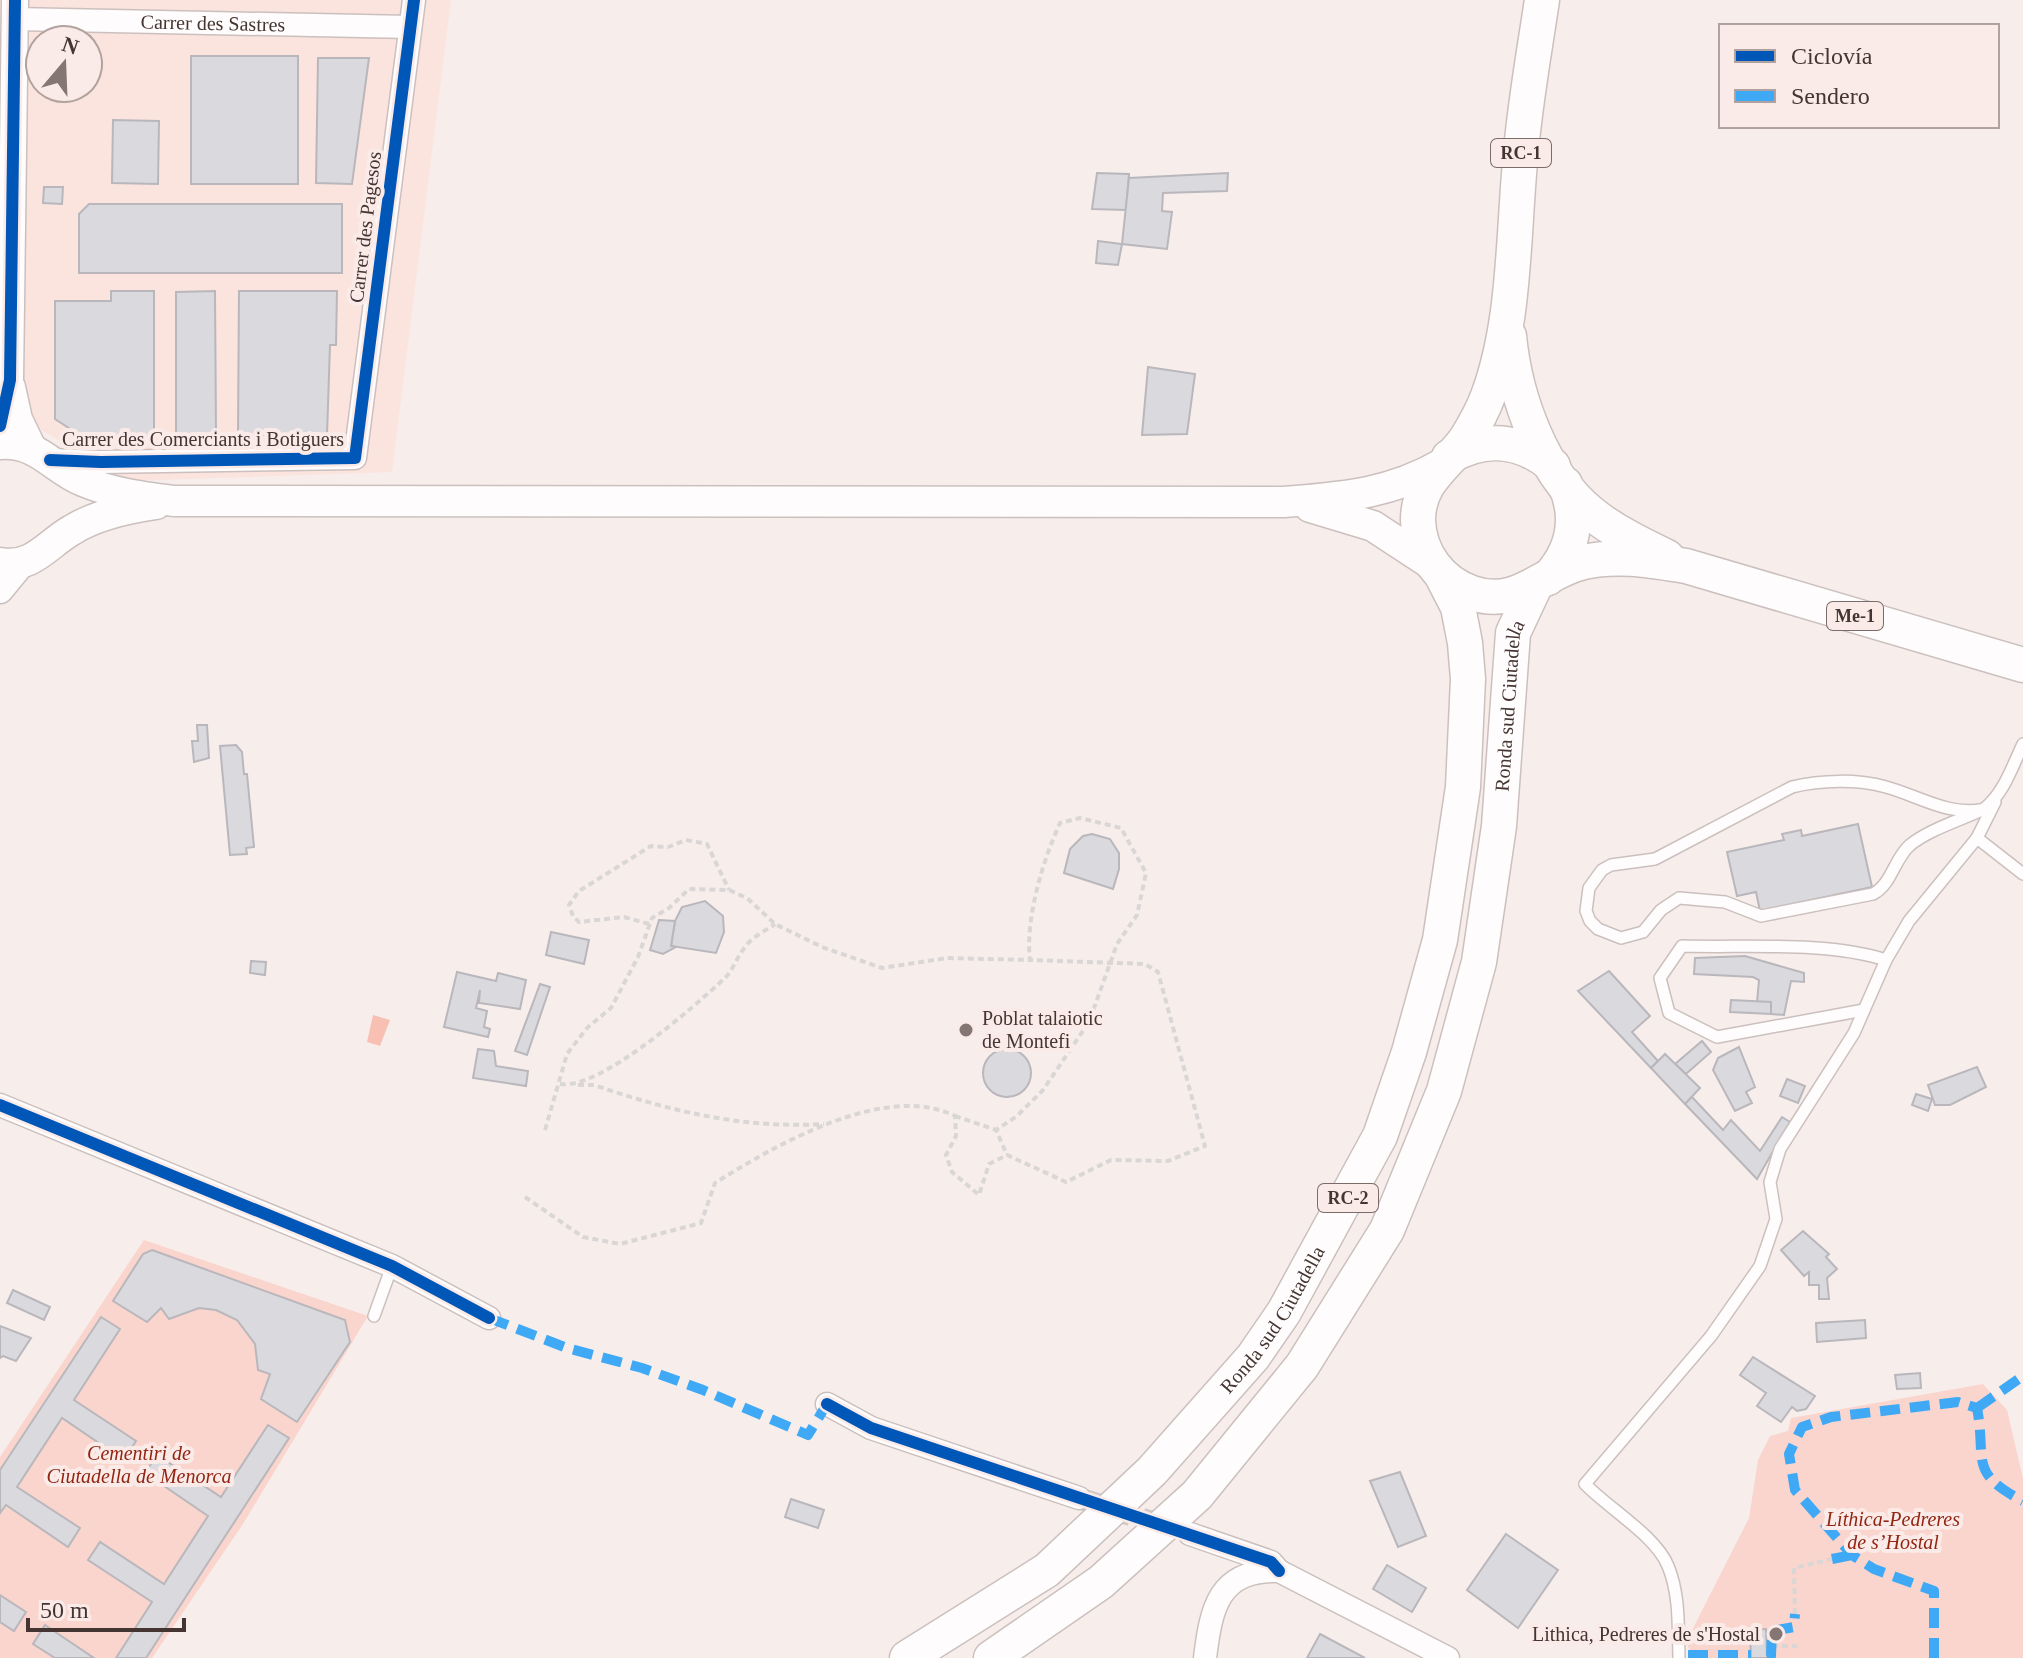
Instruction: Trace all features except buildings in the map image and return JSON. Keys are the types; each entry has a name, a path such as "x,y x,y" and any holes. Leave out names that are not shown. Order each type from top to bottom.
{"main road":[{"name":"RC-1","path":"1445,461 1465,440 1488,397 1508,308 1521,143 1542,0"},
{"name":"RC-1","path":"1508,308 1513,367 1532,424 1559,475"},
{"name":"Me-1","path":"0,444 46,457 81,480 100,487 174,501 1284,502 1377,492 1409,483 1471,446 1496,442 1533,451 1559,475 1590,513 1686,566"},
{"path":"46,457 67,485 69,498 66,523 53,545"},
{"path":"1437,570 1422,544 1419,507 1427,484 1445,461"},
{"path":"1541,582 1564,558 1573,534 1573,508 1559,475"},
{"name":"Me-1","path":"12,562 53,545 71,530 100,518 174,501"},
{"name":"Me-1","path":"1284,502 1330,511 1373,526 1456,586 1493,597 1513,596 1585,561 1647,560 1686,566 2023,665"},
{"name":"Ronda sud Ciutadella","path":"907,1658 1047,1570 1152,1471 1253,1357 1276,1324 1380,1136 1409,1052 1440,940 1463,787 1468,679 1465,643 1458,607 1437,570"},
{"name":"Ronda sud Ciutadella","path":"991,1658 1101,1582 1197,1495 1302,1366 1387,1230 1444,1091 1479,962 1499,826 1513,633 1523,606 1541,582"}],"street":[{"name":"Carrer des Pagesos","path":"355,458 414,0"},
{"name":"Carrer des Sastres","path":"15,10 410,27"},
{"path":"0,426 10,380 15,10"},
{"path":"10,380 19,419 46,457"},
{"name":"Carrer des Comerciants i Botiguers","path":"46,457 101,462 355,458"},
{"path":"0,590 12,562"},
{"path":"0,1105 392,1266 489,1318"},
{"path":"827,1404 871,1428 1079,1498"},
{"path":"1190,1534 1271,1562 1279,1571 1448,1658"},
{"path":"1205,1658 1216,1601 1227,1586 1259,1570 1279,1571"}],"lane":[{"path":"1684,1657 1679,1613 1668,1564 1639,1530 1585,1484 1711,1336 1760,1266 1776,1219 1770,1182 1780,1149 1864,1010 1886,960 1909,921 1977,838 2023,744"},
{"path":"1984,809 1961,812 1866,783 1811,782 1792,787 1655,859 1611,865 1602,870 1589,888 1586,911 1598,929 1621,938 1643,932 1661,910 1679,898 1725,902 1761,916 1873,894 1886,883 1901,856 1917,841 1984,809 1998,795"},
{"path":"1977,838 2023,874"},
{"path":"1864,1010 1717,1037 1669,1013 1660,978 1682,946 1866,953 1886,960"},
{"path":"374,1316 392,1266"}],"path":[{"path":"996,1130 1026,1107 1068,1058 1089,1022 1117,944 1137,915 1146,873 1121,828 1080,818 1060,823 1046,854 1027,938 1030,960"},
{"path":"649,924 624,917 579,922 569,905 579,891 651,846 668,847 686,840 707,844 729,890"},
{"path":"525,1197 583,1237 620,1244 701,1223 715,1183 782,1142 850,1116 917,1106 938,1108 996,1130 1007,1155 1066,1182 1111,1160 1168,1161 1205,1146 1158,972 1145,964 947,958 882,968 822,947 775,924 747,898 729,890 689,889 652,918 638,957 611,1008 587,1028 567,1054 545,1130"},
{"path":"576,1085 649,1042 689,1010 727,976 746,945 775,924"},
{"path":"560,1084 594,1085 708,1118 795,1126 830,1123"},
{"path":"955,1116 956,1136 946,1155 952,1172 964,1184 979,1195 989,1164 1007,1155"},
{"path":"1795,1614 1794,1568 1832,1559"},
{"path":"1772,1646 1797,1646"}],"shaded area":[{"path":"0,0 451,0 392,472 130,481 34,426 0,428"},
{"path":"373,1015 390,1020 380,1046 367,1042"}],"green space":[{"name":"Cementiri de Ciutadella de Menorca","path":"144,1240 368,1316 243,1524 152,1658 0,1658 0,1457"},
{"name":"Líthica-Pedreres de s’Hostal","path":"1983,1384 2007,1410 2023,1478 2023,1658 1693,1658 1686,1642 1749,1518 1758,1460 1770,1436 1788,1431 1791,1418"}],"tunnel":[{"path":"1079,1498 1173,1529"}],"marked path":[{"path":"489,1318 567,1348 642,1368 703,1390 808,1435 827,1404"},
{"path":"1977,1408 2023,1376"},
{"path":"1934,1658 1934,1591 1874,1569 1852,1555 1795,1490 1789,1454 1802,1427 1831,1417 1958,1402 1977,1408 1986,1473 2005,1491 2023,1501"},
{"path":"1832,1559 1852,1555"},
{"path":"1767,1656 1771,1656 1772,1631 1794,1627 1795,1614"},
{"path":"1688,1655 1751,1655"}],"cycle path":[{"path":"0,426 10,380 15,0"},
{"path":"50,460 355,458 414,0"},
{"path":"0,1105 392,1266 489,1318"},
{"path":"827,1404 871,1428 1271,1562 1279,1571"}],"place":[{"name":"Poblat talaiotic de Montefi","path":"966,1030"},
{"name":"Lithica, Pedreres de s'Hostal","path":"1776,1634"}]}
